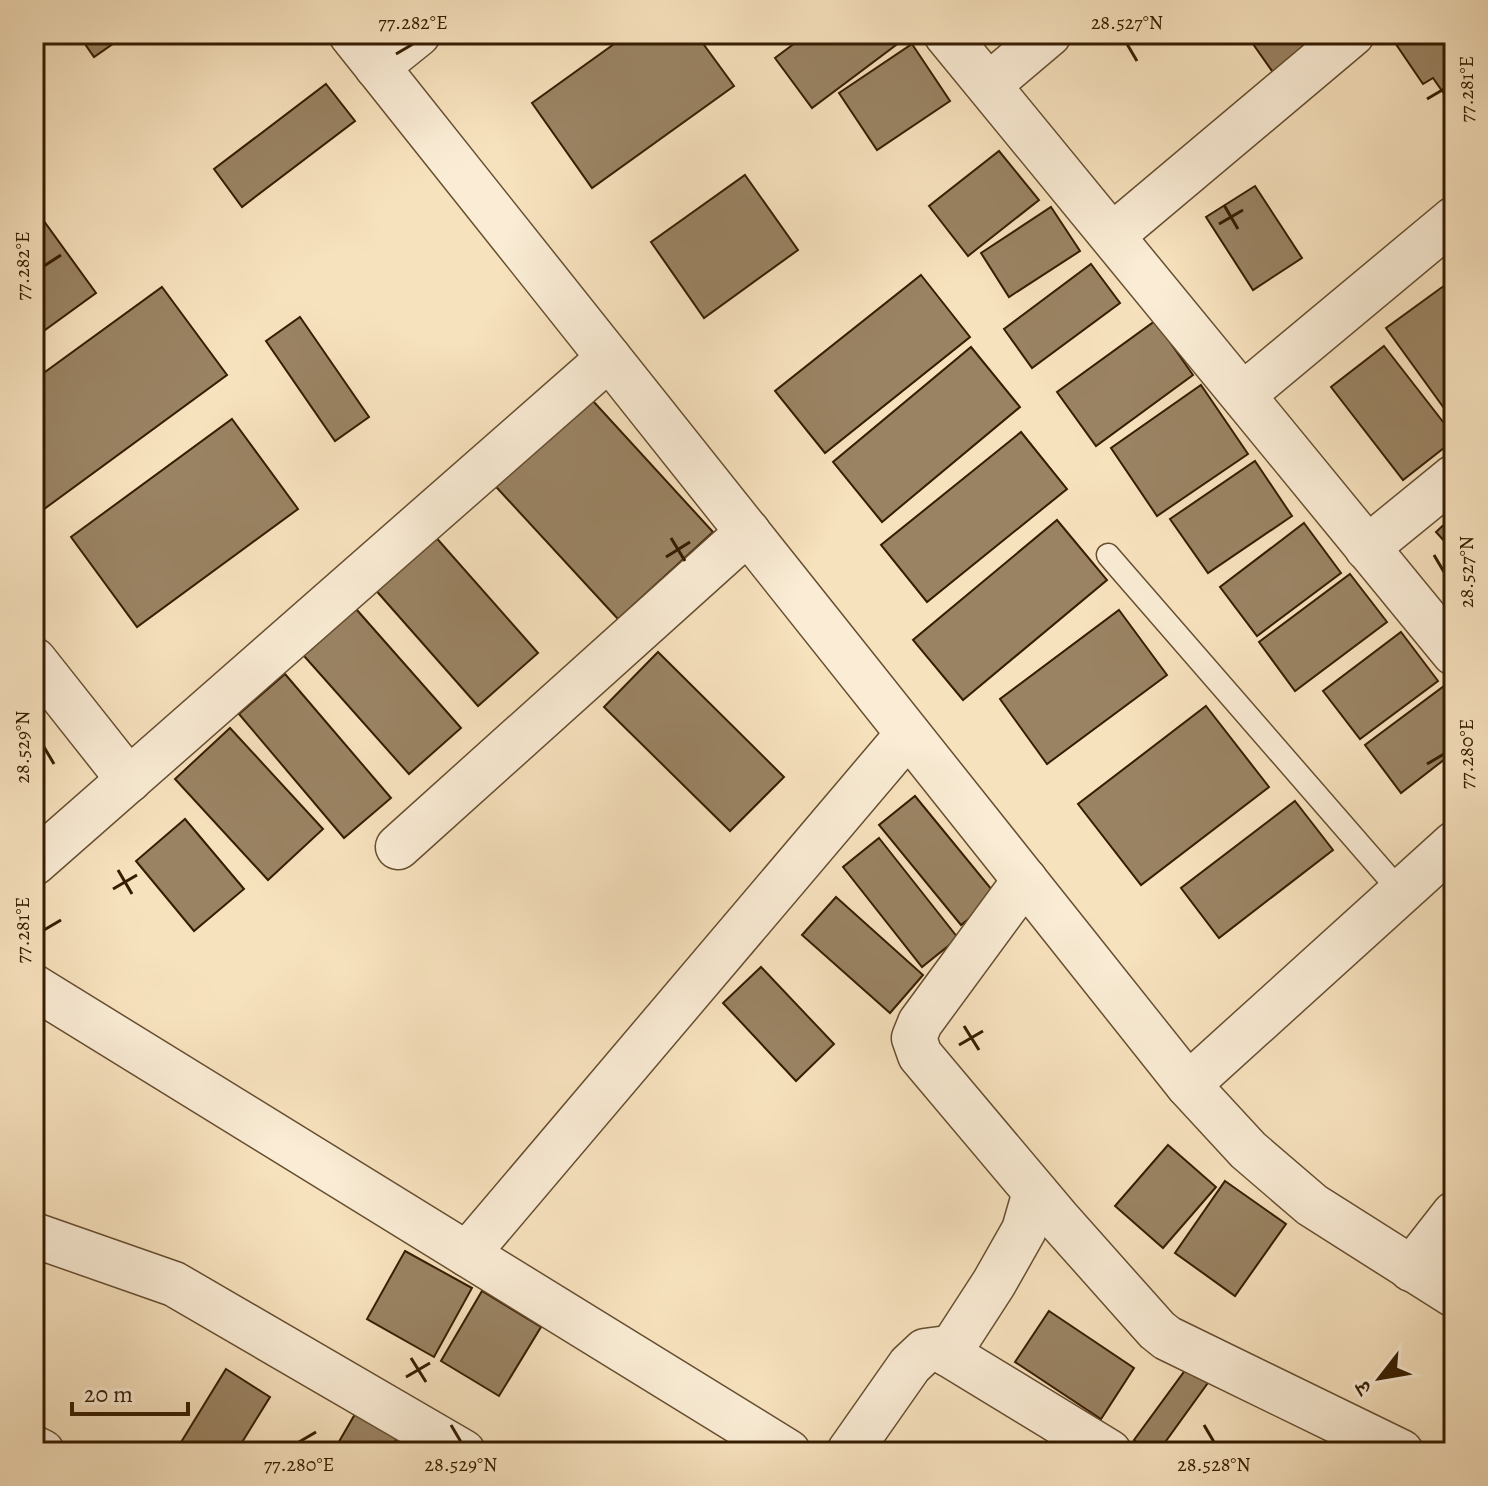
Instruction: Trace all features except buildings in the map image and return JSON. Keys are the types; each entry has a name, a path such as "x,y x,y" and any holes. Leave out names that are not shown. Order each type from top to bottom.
{"street":[{"path":"418,34 364,50 1188,1085 1248,1150 1312,1205 1454,1295"},
{"path":"946,34 1454,653"},
{"path":"990,84 1049,34"},
{"path":"1113,235 1352,34"},
{"path":"1244,394 1454,219"},
{"path":"34,863 609,358"},
{"path":"1367,548 1454,477"},
{"path":"398,847 748,532"},
{"path":"34,660 129,780"},
{"path":"467,1254 908,734"},
{"path":"1188,1085 1454,844"},
{"path":"1025,880 920,1023 914,1038 920,1055 1127,1298 1167,1338 1401,1452"},
{"path":"34,987 788,1452"},
{"path":"948,1354 1024,1230 1035,1192"},
{"path":"1411,1269 1454,1214"},
{"path":"34,1235 174,1284 463,1452"},
{"path":"849,1452 910,1365 925,1351 940,1349 1109,1452"},
{"path":"34,1448 42,1452"}],"lane":[{"path":"1108,555 1401,892"}]}
